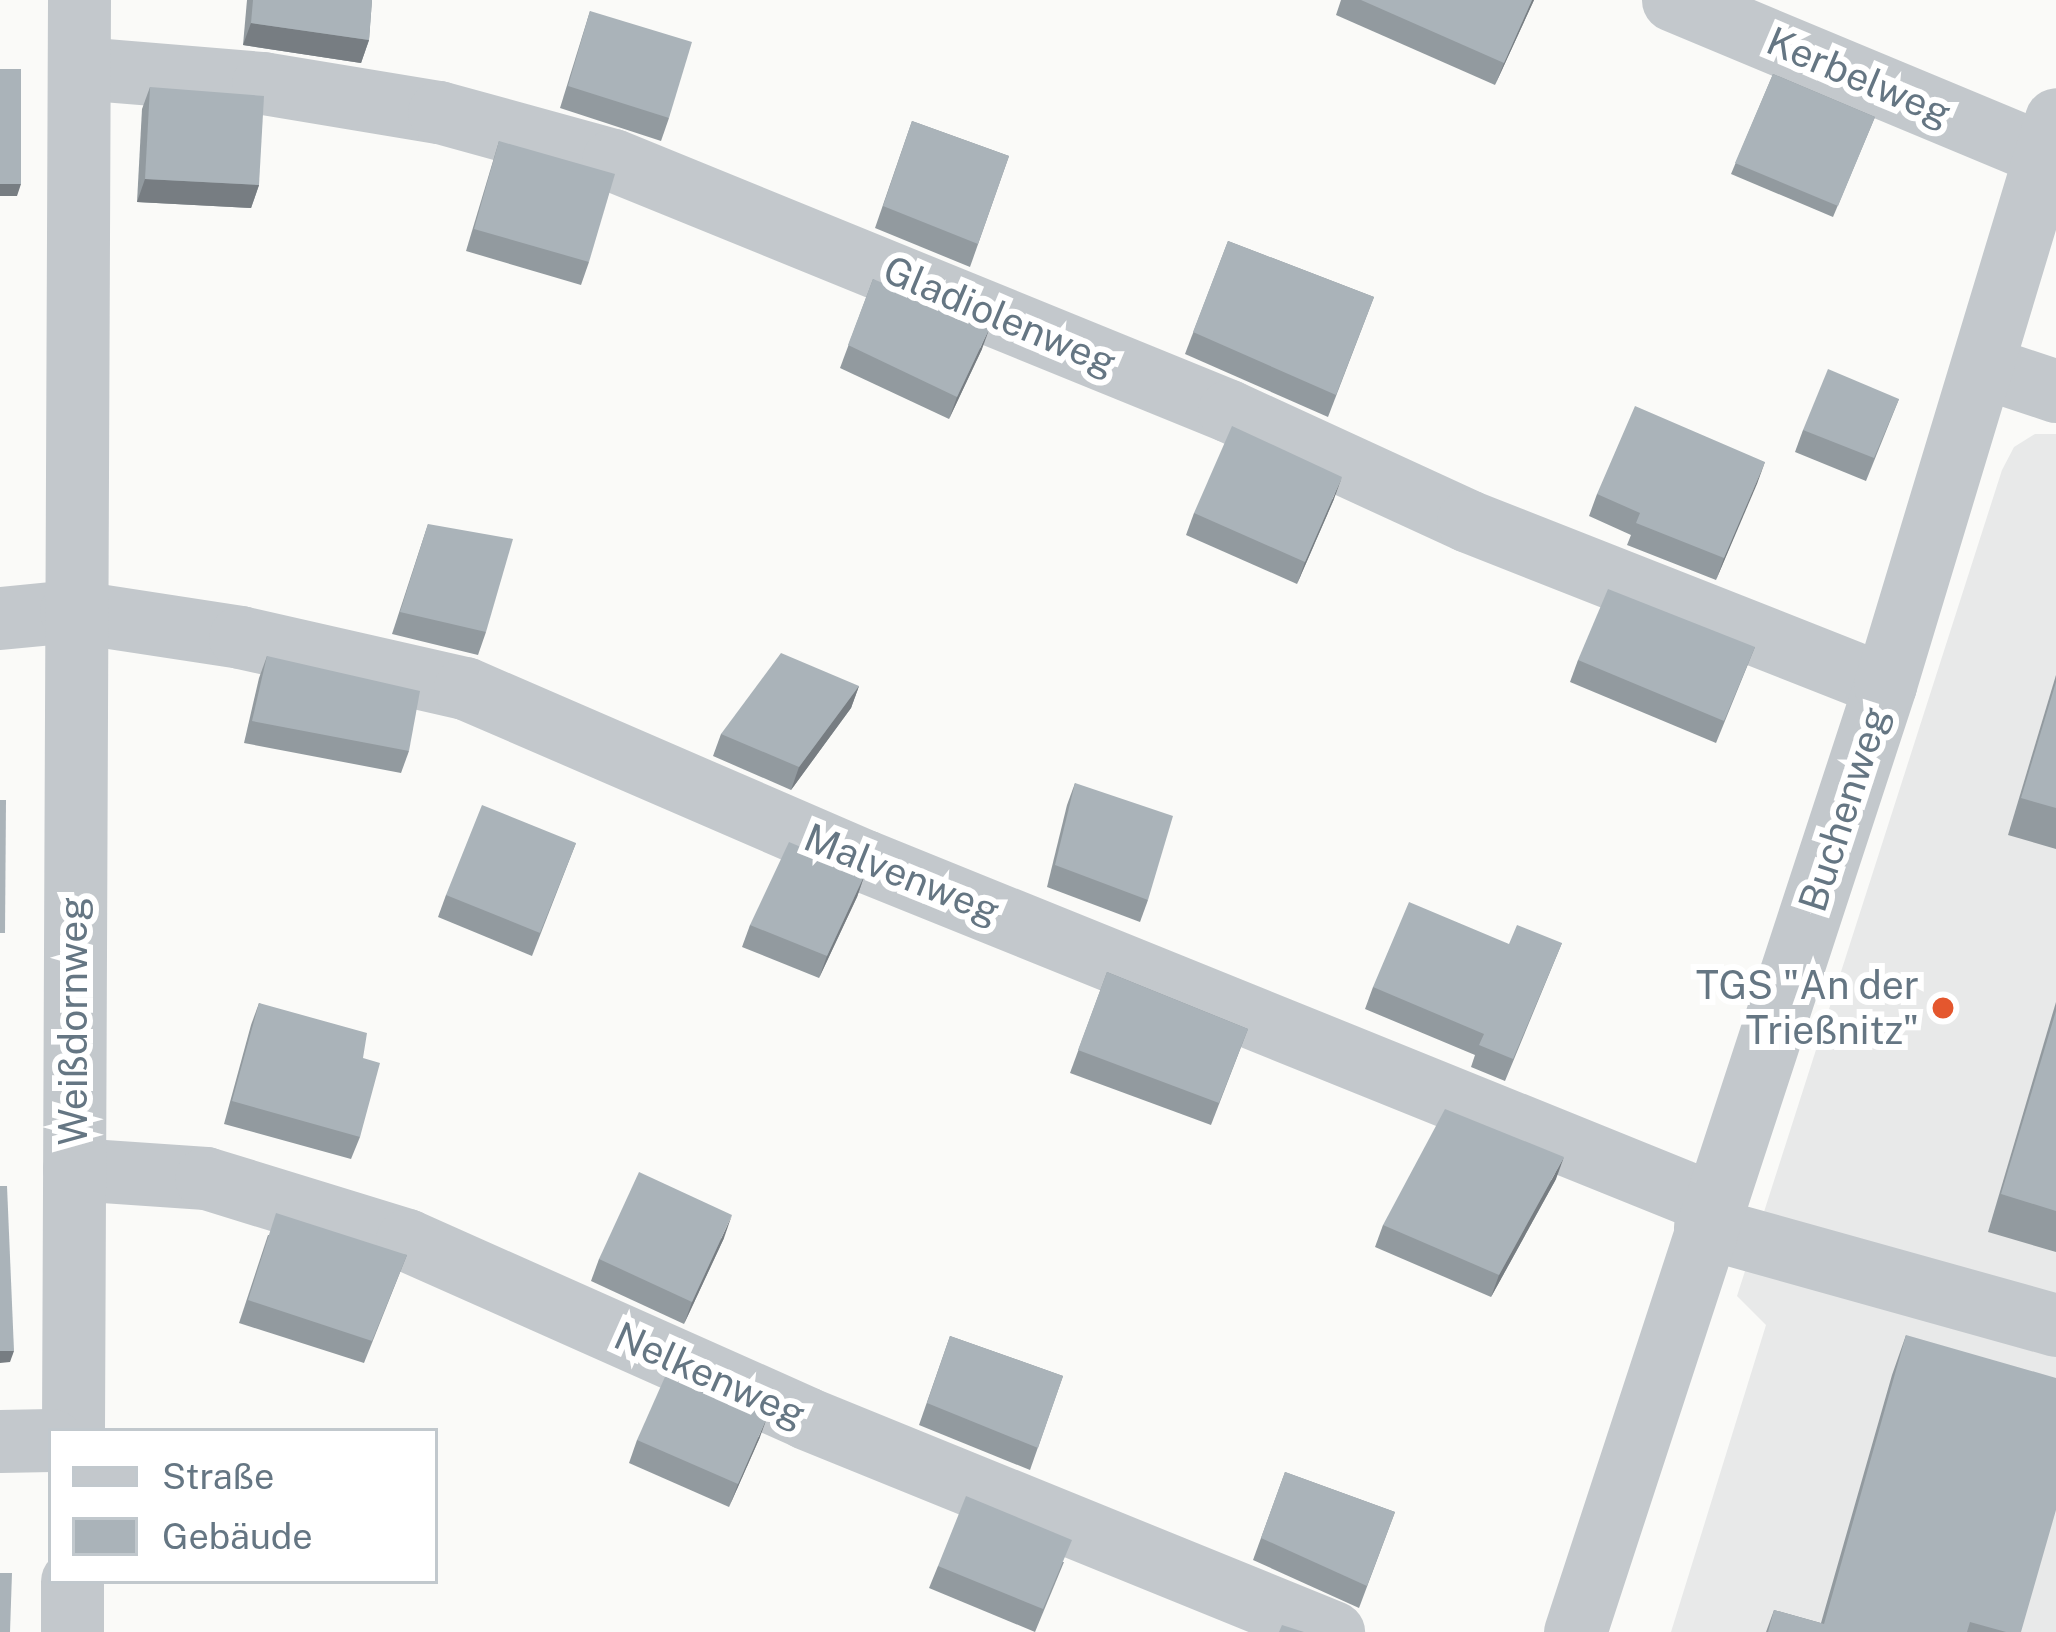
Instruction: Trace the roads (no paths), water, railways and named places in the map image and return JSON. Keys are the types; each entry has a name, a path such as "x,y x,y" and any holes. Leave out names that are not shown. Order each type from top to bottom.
{"street":[{"name":"Weißdornweg","path":"73,1428 71,611 79,0"},
{"name":"Kerbelweg","path":"1673,0 2050,137"},
{"name":"Gladiolenweg","path":"80,68 263,83 439,112 614,160 1207,402 1468,521 1885,686"},
{"name":"Buchenweg","path":"1575,1632 1885,686 2050,137"},
{"path":"1984,368 2056,391"},
{"path":"0,618 71,611"},
{"name":"Malvenweg","path":"71,611 240,637 465,688 1709,1216 2056,1325"},
{"name":"Nelkenweg","path":"74,1168 206,1178 407,1240 806,1418 1333,1632"},
{"path":"0,1441 48,1440"},
{"path":"72,1584 72,1632"}],"place":[{"name":"TGS \"An der Trießnitz\"","path":"1943,1008"}]}
